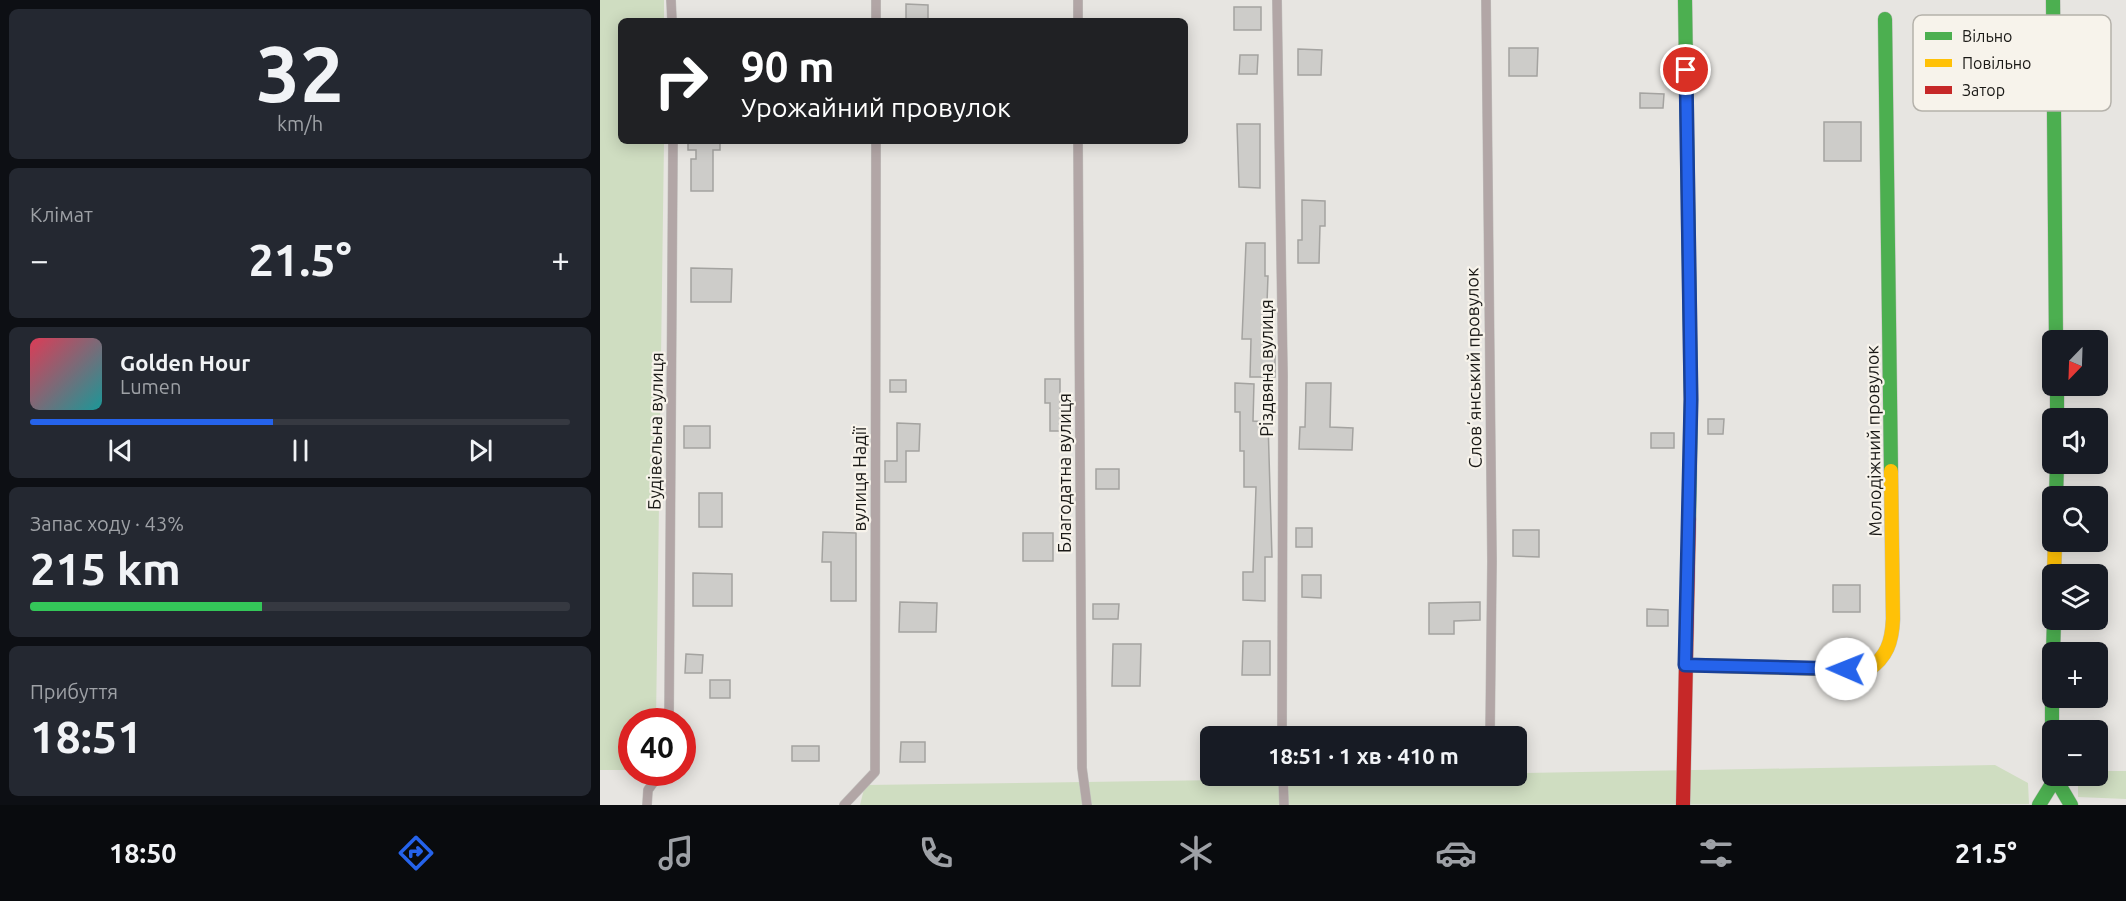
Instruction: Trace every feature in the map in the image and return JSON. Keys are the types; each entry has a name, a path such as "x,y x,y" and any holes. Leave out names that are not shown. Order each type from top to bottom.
{"street":[{"path":"671,0 672,18"},
{"path":"876,0 876,18"},
{"path":"1078,0 1078,18"},
{"name":"Різдвяна вулиця","path":"1277,0 1283,375 1282,726"},
{"name":"Словʼянський провулок","path":"1486,0 1492,561 1490,726"},
{"path":"1683,805 1691,399 1685,0"},
{"path":"2053,0 2053,15"},
{"name":"Молодіжний провулок","path":"1685,665 1868,670 1879,664 1891,647 1893,582 1885,19"},
{"path":"2054,111 2056,330"},
{"name":"Будівельна вулиця","path":"669,708 673,144"},
{"name":"вулиця Надії","path":"844,805 875,772 876,144"},
{"name":"Благодатна вулиця","path":"1078,144 1082,756 1087,805"},
{"path":"647,805 648,790 651,786"},
{"path":"1283,786 1284,805"},
{"path":"2039,805 2050,786"},
{"path":"2060,786 2071,805"}],"green space":[{"path":"600,0 664,0 664,18 618,18 618,144 664,144 656,708 618,708 618,770 600,770"},
{"path":"1995,765 2028,783 2029,804 860,805 865,785 1200,780 1200,786 1527,786 1527,773"},
{"path":"2108,771 2126,771 2126,799 2078,797 2078,786 2108,786"}],"building":[{"path":"906,4 928,5 928,18 906,18"},
{"path":"1234,7 1261,7 1261,30 1234,30"},
{"path":"1509,48 1538,48 1537,76 1509,76"},
{"path":"1298,49 1322,50 1321,75 1298,75"},
{"path":"1240,55 1258,55 1257,74 1239,74"},
{"path":"1640,93 1664,94 1663,108 1640,108"},
{"path":"1824,122 1861,122 1861,161 1824,161"},
{"path":"1237,124 1260,124 1260,188 1239,187"},
{"path":"688,144 720,144 720,150 713,150 713,191 691,191 691,159 696,159 696,150 688,150"},
{"path":"1302,200 1325,201 1325,226 1320,226 1319,263 1298,263 1298,240 1302,240"},
{"path":"1246,243 1265,243 1265,276 1268,276 1265,356 1275,356 1275,377 1250,377 1251,339 1242,339"},
{"path":"691,268 732,269 731,302 691,302"},
{"path":"1045,379 1060,379 1060,414 1068,414 1068,431 1050,431 1050,403 1045,403"},
{"path":"890,380 906,380 906,392 890,392"},
{"path":"1235,383 1254,384 1253,421 1268,422 1272,557 1265,557 1265,601 1243,600 1243,572 1253,572 1256,487 1244,487 1244,451 1240,451 1240,412 1235,412"},
{"path":"1306,383 1331,383 1330,427 1353,428 1352,450 1299,449 1300,427 1305,427"},
{"path":"1708,419 1724,419 1723,434 1708,434"},
{"path":"897,423 920,424 919,451 906,451 906,482 885,482 885,461 897,461"},
{"path":"684,426 710,426 710,448 684,448"},
{"path":"1651,433 1674,433 1674,448 1651,448"},
{"path":"1096,469 1119,469 1119,489 1096,489"},
{"path":"699,493 722,493 722,527 699,527"},
{"path":"1296,528 1312,528 1312,547 1296,547"},
{"path":"1513,530 1539,530 1539,557 1513,556"},
{"path":"823,532 856,533 856,601 831,601 831,562 822,562"},
{"path":"1023,533 1053,533 1053,561 1023,561"},
{"path":"693,573 732,574 732,606 693,606"},
{"path":"1302,575 1321,575 1321,598 1302,597"},
{"path":"1833,585 1860,585 1860,612 1833,612"},
{"path":"900,602 937,603 936,632 899,632"},
{"path":"1480,602 1480,620 1454,621 1454,634 1429,634 1429,603"},
{"path":"1093,604 1119,604 1118,619 1093,619"},
{"path":"1647,609 1668,610 1668,626 1647,626"},
{"path":"1243,641 1270,641 1270,675 1242,675"},
{"path":"1113,644 1141,644 1140,686 1112,686"},
{"path":"686,654 703,655 702,673 685,673"},
{"path":"710,680 730,680 730,698 710,698"},
{"path":"901,742 925,742 925,762 900,762"},
{"path":"792,746 819,746 819,761 792,761"}],"traffic: fast":[{"path":"1685,0 1691,399 1689,519"},
{"path":"2053,0 2053,15"},
{"path":"1885,19 1891,471"},
{"path":"2054,111 2056,330"},
{"path":"2057,396 2057,408"},
{"path":"2056,486 2057,474"},
{"path":"2053,642 2054,630"},
{"path":"2052,708 2052,720"},
{"path":"2039,805 2051,786"},
{"path":"2060,786 2071,805"}],"traffic: slow":[{"path":"1685,665 1868,670 1880,660 1890,642 1893,619 1891,471"},
{"path":"2054,564 2055,552"}],"traffic: jam":[{"path":"1683,805 1689,519"}],"route":[{"path":"1686,70 1691,399 1685,665 1846,669"}]}
